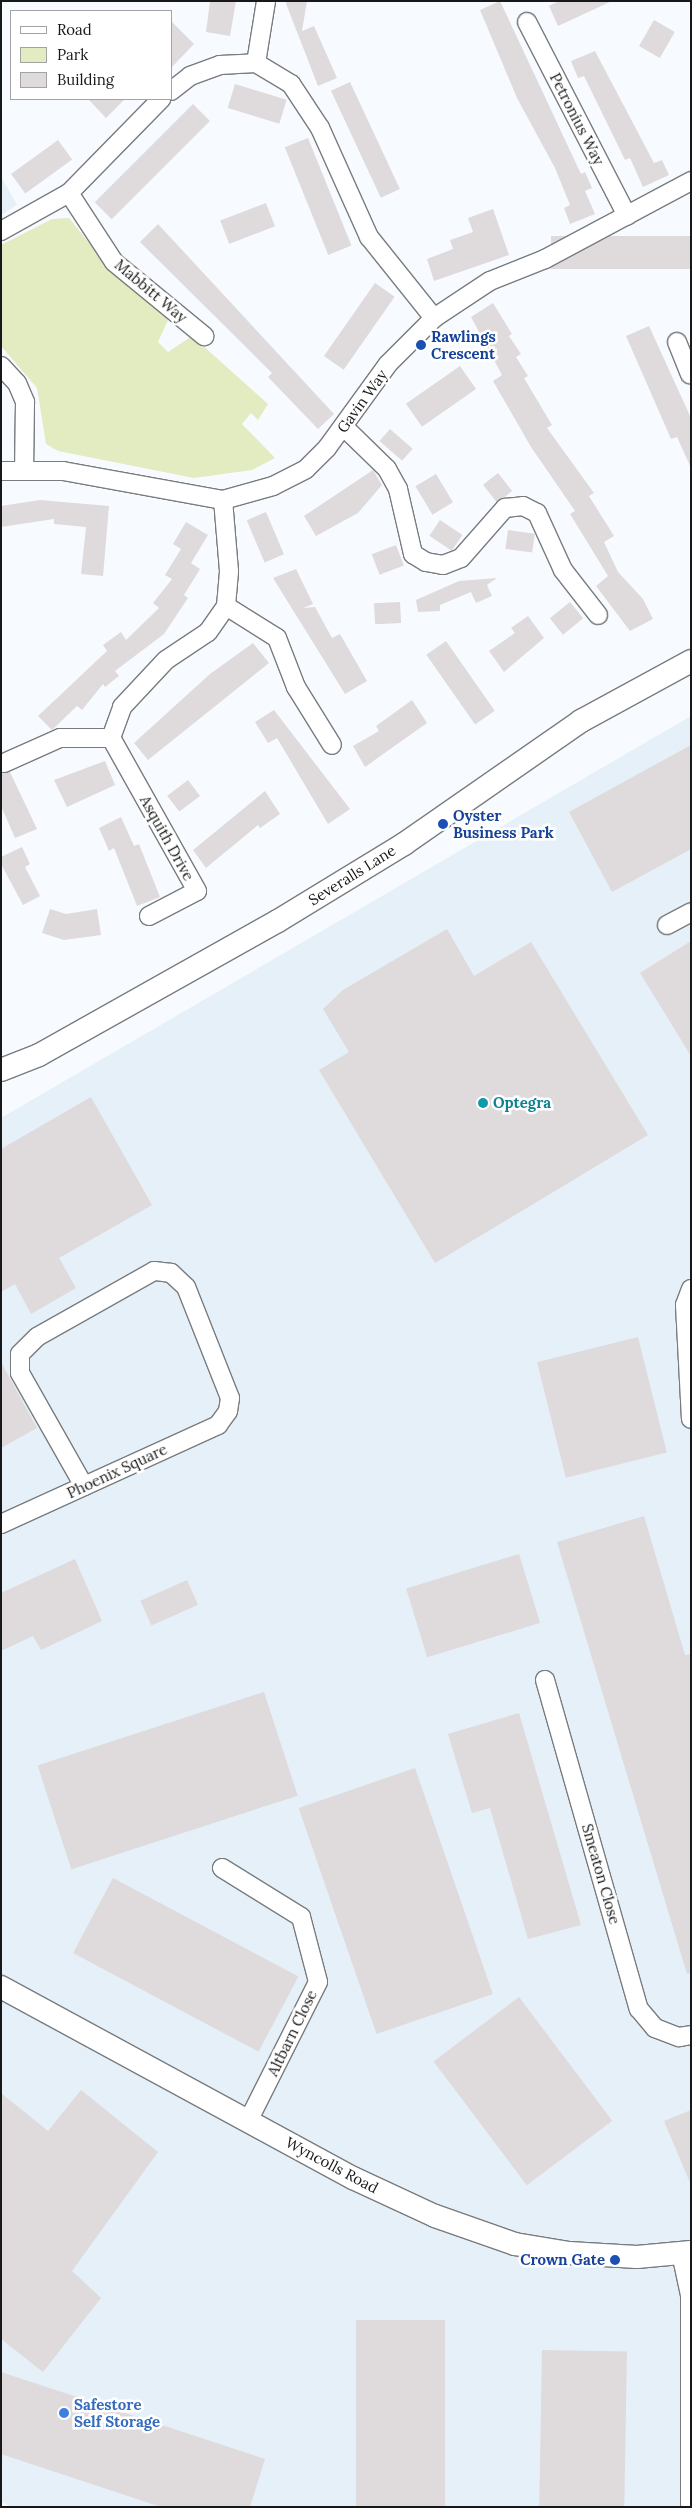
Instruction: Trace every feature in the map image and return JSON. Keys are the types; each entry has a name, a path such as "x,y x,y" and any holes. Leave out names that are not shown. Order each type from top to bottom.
{"street":[{"path":"256,63 266,1"},
{"name":"Petronius Way","path":"527,22 627,216"},
{"path":"172,90 190,76 220,65 256,63 291,84 305,102 369,238 434,318"},
{"path":"1,231 69,193 118,146 151,101"},
{"name":"Gavin Way","path":"1,471 63,472 223,500 249,495 306,469 344,427 388,364 434,318 490,281 545,260 691,181"},
{"name":"Mabbitt Way","path":"69,193 114,262 204,336"},
{"path":"677,342 691,374"},
{"path":"1,366 17,383 25,402 24,470"},
{"path":"344,427 387,469 398,489 413,554 426,562 442,565 461,558 505,508 523,506 537,513 563,570 598,615"},
{"path":"4,763 60,738 111,738 122,707 166,660 208,632 226,606 229,571 223,500"},
{"path":"226,606 277,638 296,687 332,745"},
{"name":"Severalls Lane","path":"1,1070 39,1055 278,921 404,844 582,721 691,661"},
{"name":"Asquith Drive","path":"111,738 197,890 149,916"},
{"path":"667,925 691,912"},
{"name":"Phoenix Square","path":"1,1524 84,1486 218,1424 228,1412 230,1398 186,1287 171,1273 154,1271 37,1337 20,1354 20,1373 84,1486"},
{"path":"691,1289 685,1305 691,1419"},
{"name":"Smeaton Close","path":"545,1680 639,2009 656,2028 679,2037 691,2035"},
{"name":"Altbarn Close","path":"222,1868 301,1917 318,1982 250,2120"},
{"name":"Wyncolls Road","path":"1,1986 250,2120 353,2178 435,2216 515,2244 638,2257 686,2252"},
{"path":"686,2252 690,2295 689,2506"}],"shaded area":[{"path":"1,176 17,205 1,215"},
{"path":"691,716 691,2507 12,2507 1,2502 1,1118"}],"green space":[{"path":"69,218 115,275 170,316 158,342 168,352 192,336 268,404 258,420 251,413 242,424 275,458 252,470 194,478 58,451 46,444 37,388 1,346 1,245 52,219"}],"building":[{"path":"210,1 236,1 230,36 206,32"},
{"path":"285,1 307,1 302,31 314,26 337,78 318,86"},
{"path":"500,1 581,174 585,172 592,188 585,191 595,214 570,224 564,208 570,205 555,168 517,98 480,10"},
{"path":"559,1 612,1 558,26 549,6"},
{"path":"654,20 675,32 660,58 639,46"},
{"path":"172,22 194,44 172,67"},
{"path":"595,51 654,163 662,160 669,175 643,187 630,158 625,160 584,76 578,78 571,61"},
{"path":"350,82 400,189 381,198 331,91"},
{"path":"235,84 287,100 279,124 228,108"},
{"path":"89,100 124,100 106,118"},
{"path":"193,104 210,121 112,219 95,202"},
{"path":"308,138 351,246 328,255 285,147"},
{"path":"58,140 72,159 25,194 11,174"},
{"path":"266,203 275,226 229,244 220,221"},
{"path":"493,209 509,255 434,281 427,259 453,249 450,240 473,232 468,218"},
{"path":"158,224 334,414 318,429 268,377 272,373 140,242"},
{"path":"551,236 691,236 691,269 551,269"},
{"path":"375,283 395,297 344,370 324,356"},
{"path":"493,303 512,334 509,336 521,354 516,357 528,376 524,378 552,425 547,428 594,493 589,496 614,536 604,542 618,572 643,599 653,619 630,631 596,586 608,576 570,514 575,511 531,447 493,381 502,375 471,317"},
{"path":"649,326 691,418 691,468 677,437 671,439 626,336"},
{"path":"460,366 476,389 422,427 406,404"},
{"path":"390,429 413,449 402,461 380,441"},
{"path":"373,470 382,485 358,513 316,536 304,516"},
{"path":"498,473 512,491 497,503 483,485"},
{"path":"436,474 453,502 432,515 415,486"},
{"path":"40,500 109,506 103,576 81,574 86,527 54,524 54,519 1,527 1,506"},
{"path":"266,512 284,554 265,563 247,520"},
{"path":"440,520 462,535 452,551 429,536"},
{"path":"186,522 208,535 191,563 200,569 184,595 188,598 164,634 115,671 119,676 105,687 103,684 82,710 77,706 52,730 38,716 107,651 103,645 121,632 126,640 159,608 153,603 172,579 165,575 181,549 173,544"},
{"path":"508,530 535,534 532,553 505,549"},
{"path":"396,545 404,566 380,575 372,554"},
{"path":"296,569 313,604 303,608 315,607 332,638 340,634 367,681 345,694 273,578"},
{"path":"497,578 487,585 492,596 476,603 471,592 440,605 440,611 418,612 416,600 459,581"},
{"path":"400,602 401,623 375,624 374,603"},
{"path":"570,602 583,618 563,635 550,618"},
{"path":"528,616 544,638 504,672 489,651 515,633 511,628"},
{"path":"446,641 495,711 475,724 426,655"},
{"path":"253,643 269,663 148,760 134,743 210,674"},
{"path":"412,700 427,723 365,767 353,746 379,731 376,726"},
{"path":"274,710 350,809 328,824 277,738 268,743 255,722"},
{"path":"691,745 691,849 612,892 569,812"},
{"path":"105,761 115,785 67,807 54,780"},
{"path":"10,772 37,829 15,838 1,806 1,773"},
{"path":"188,780 200,796 179,812 167,796"},
{"path":"265,791 280,814 260,828 258,825 206,868 193,850"},
{"path":"121,817 134,846 139,844 160,897 137,906 114,848 109,851 99,828"},
{"path":"22,847 30,864 25,867 40,896 23,905 1,864 1,857"},
{"path":"50,909 66,914 97,909 101,935 64,940 42,933"},
{"name":"Optegra","path":"447,929 474,976 531,942 648,1135 435,1263 319,1070 349,1052 323,1009 343,990"},
{"path":"691,941 691,1056 640,973"},
{"path":"91,1097 152,1205 59,1258 76,1288 31,1314 15,1284 1,1292 1,1149"},
{"path":"638,1337 667,1452 566,1478 537,1362"},
{"path":"1,1362 37,1428 1,1448"},
{"path":"644,1516 685,1655 691,1654 691,1973 687,1974 557,1542"},
{"path":"519,1554 540,1623 427,1657 406,1588"},
{"path":"75,1559 102,1621 41,1650 33,1636 1,1651 1,1593"},
{"path":"187,1580 198,1605 151,1625 140,1601"},
{"path":"264,1692 298,1796 71,1869 38,1766"},
{"path":"519,1713 581,1925 528,1939 490,1808 472,1813 448,1734"},
{"path":"415,1768 493,1994 377,2034 299,1808"},
{"path":"113,1878 298,1977 259,2052 73,1953"},
{"path":"519,1997 612,2121 527,2185 434,2061"},
{"path":"81,2090 158,2152 72,2271 101,2298 43,2372 1,2339 1,2093 48,2131"},
{"path":"691,2110 691,2185 664,2121"},
{"path":"356,2320 445,2320 445,2507 356,2507"},
{"path":"542,2350 627,2351 624,2507 539,2507"},
{"name":"Safestore Self Storage","path":"1,2372 265,2459 250,2507 161,2507 1,2454"}],"place":[{"name":"Rawlings Crescent","path":"421,345"},
{"name":"Oyster Business Park","path":"443,824"},
{"name":"Optegra","path":"483,1103"},
{"name":"Crown Gate","path":"615,2260"},
{"name":"Safestore Self Storage","path":"64,2413"}]}
